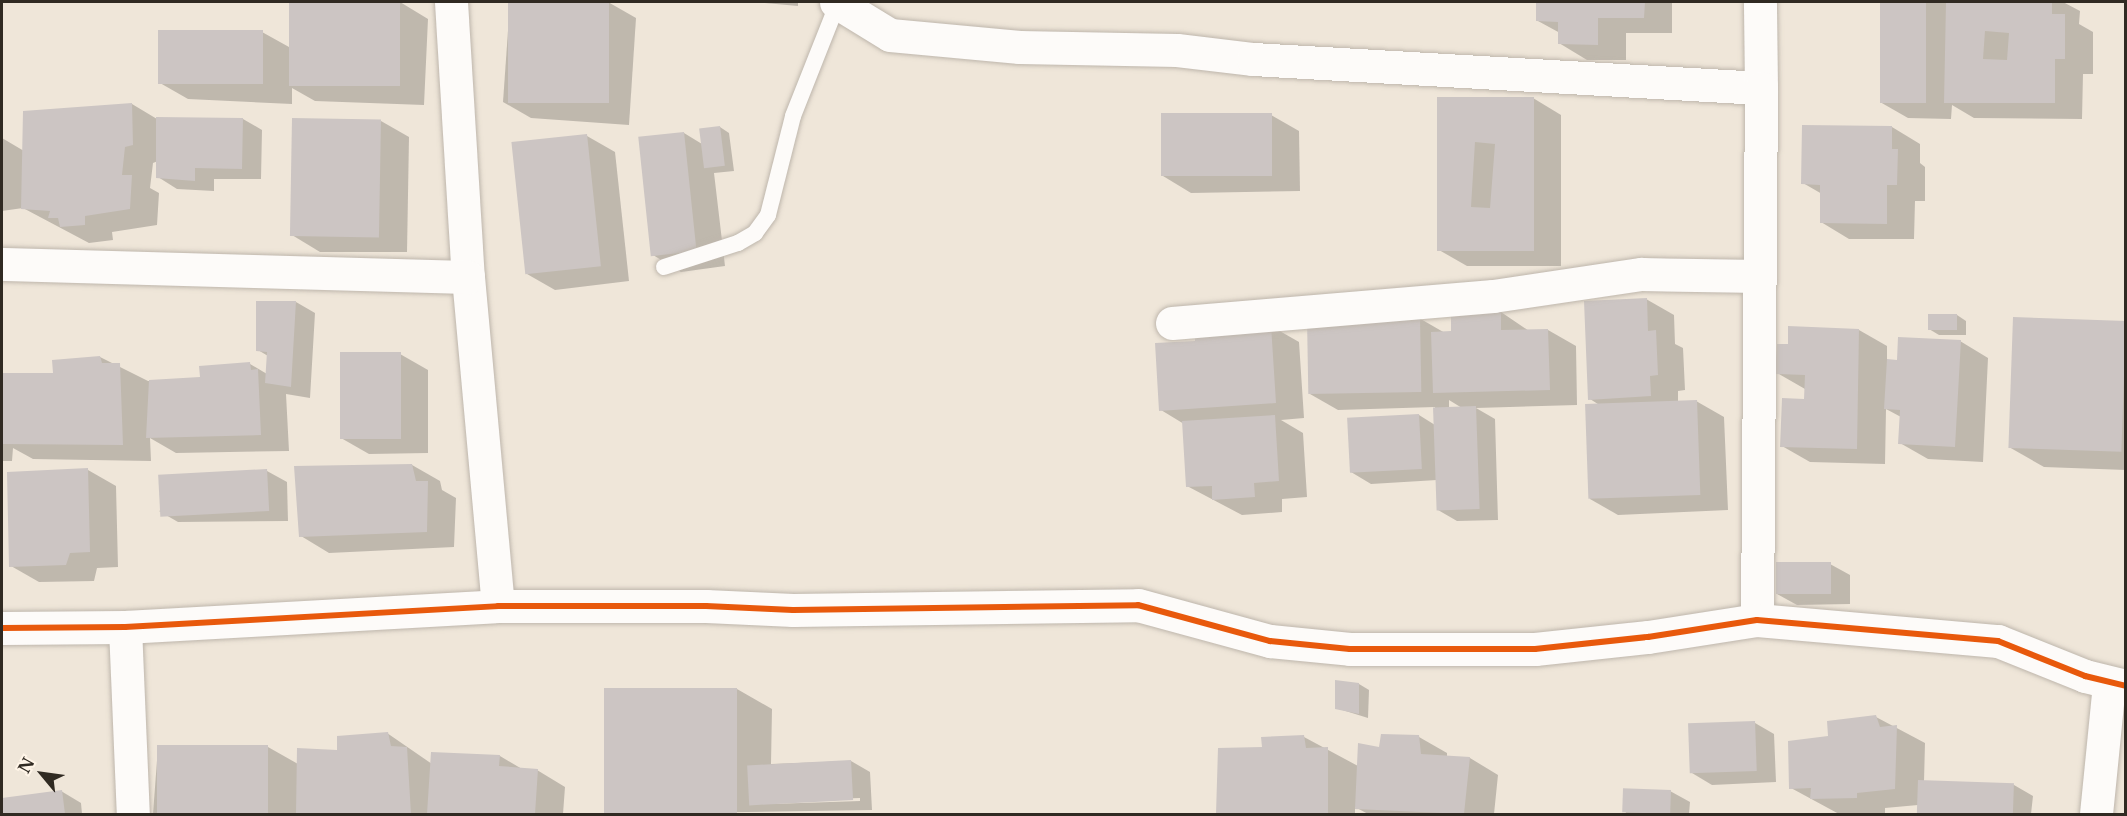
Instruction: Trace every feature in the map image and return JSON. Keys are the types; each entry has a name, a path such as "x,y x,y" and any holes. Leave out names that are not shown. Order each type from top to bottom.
{"street":[{"path":"452,2 468,277 498,606"},
{"path":"1757,620 1760,2"},
{"path":"836,3 890,35 1019,47 1177,50 1253,59 1761,88"},
{"path":"2,264 468,277"},
{"path":"1172,323 1493,296 1641,274 1760,276"},
{"path":"2,628 125,627 498,606 706,606 793,610 1138,605 1270,641 1350,649 1535,649 1648,637 1757,620 1998,641 2117,685 2096,814"},
{"path":"125,627 133,814"}],"lane":[{"path":"664,267 738,243 755,233 768,215 793,116 836,3"}],"building":[{"path":"289,2 400,2 400,86 289,86"},
{"path":"508,2 609,2 609,103 508,103"},
{"path":"1536,2 1645,2 1644,18 1598,18 1598,45 1558,44 1558,22 1536,21"},
{"path":"1880,2 1926,2 1926,103 1880,103"},
{"path":"1946,2 2052,2 2052,14 2065,14 2065,59 2055,59 2055,103 1944,103","holes":["1985,31 2009,33 2007,60 1983,59"]},
{"path":"158,30 263,30 263,84 158,84"},
{"path":"1437,97 1534,97 1534,251 1437,251","holes":["1475,142 1495,144 1490,208 1471,207"]},
{"path":"132,103 133,145 125,147 122,175 132,175 130,209 85,216 85,225 60,227 58,218 48,218 50,211 21,209 23,111"},
{"path":"1161,113 1272,113 1272,176 1161,176"},
{"path":"156,117 243,118 242,169 195,168 195,181 156,178"},
{"path":"292,118 381,120 379,238 290,236"},
{"path":"1802,125 1892,126 1892,149 1898,149 1897,185 1887,185 1887,224 1820,223 1820,185 1801,184"},
{"path":"720,126 725,166 704,168 699,129"},
{"path":"684,132 697,251 651,256 638,137"},
{"path":"587,134 601,266 525,274 511,142"},
{"path":"1647,298 1648,331 1656,330 1658,375 1650,376 1651,396 1588,400 1584,301"},
{"path":"256,301 296,301 291,387 265,383 267,352 256,351"},
{"path":"1501,311 1501,330 1548,329 1550,390 1433,393 1431,332 1451,331 1451,312"},
{"path":"1928,314 1957,314 1957,330 1928,330"},
{"path":"1420,317 1421,392 1308,394 1307,319"},
{"path":"2013,317 2126,321 2121,452 2008,448"},
{"path":"1271,325 1276,403 1159,411 1155,343 1195,341 1195,331"},
{"path":"1788,326 1859,329 1857,449 1780,447 1782,398 1804,399 1805,375 1775,374 1777,344 1788,344"},
{"path":"1898,337 1961,340 1955,447 1898,444 1900,410 1884,409 1887,359 1897,360"},
{"path":"340,352 401,352 401,439 340,439"},
{"path":"100,356 102,363 120,363 123,445 3,444 2,373 53,373 52,360"},
{"path":"250,362 251,370 258,369 261,435 146,438 149,380 200,377 199,366"},
{"path":"1697,400 1700,495 1588,499 1585,404"},
{"path":"1476,406 1480,509 1437,510 1433,408"},
{"path":"1419,414 1422,469 1350,473 1347,418"},
{"path":"1275,415 1279,481 1254,483 1255,497 1212,500 1212,486 1186,487 1182,421"},
{"path":"412,464 416,481 428,481 427,532 299,537 294,466"},
{"path":"88,468 90,552 70,553 66,565 9,567 7,472"},
{"path":"267,469 269,511 160,517 158,475"},
{"path":"1776,562 1831,562 1831,594 1776,594"},
{"path":"1335,680 1359,683 1359,714 1335,709"},
{"path":"604,688 737,688 737,814 604,814"},
{"path":"1876,715 1880,727 1897,725 1895,789 1857,793 1857,798 1810,799 1811,788 1789,789 1788,741 1828,736 1827,721"},
{"path":"1755,721 1757,771 1690,773 1688,723"},
{"path":"388,732 391,746 407,747 411,814 296,814 297,748 337,750 337,736"},
{"path":"1381,734 1419,735 1421,754 1470,757 1464,814 1355,809 1358,743 1379,747"},
{"path":"1304,735 1306,748 1328,747 1328,814 1216,814 1218,748 1262,747 1261,737"},
{"path":"157,745 268,745 268,814 157,814"},
{"path":"431,752 500,755 499,766 538,769 535,814 427,814"},
{"path":"851,760 853,800 749,805 747,765"},
{"path":"1918,780 2014,783 2013,814 1917,814"},
{"path":"1623,788 1671,790 1670,814 1622,812"},
{"path":"62,790 65,814 2,814 2,798"}],"cycle path":[{"path":"2,628 125,627 498,606 706,606 793,610 1138,605 1270,641 1350,649 1535,649 1648,637 1757,620 1998,641 2085,676 2126,686"}]}
